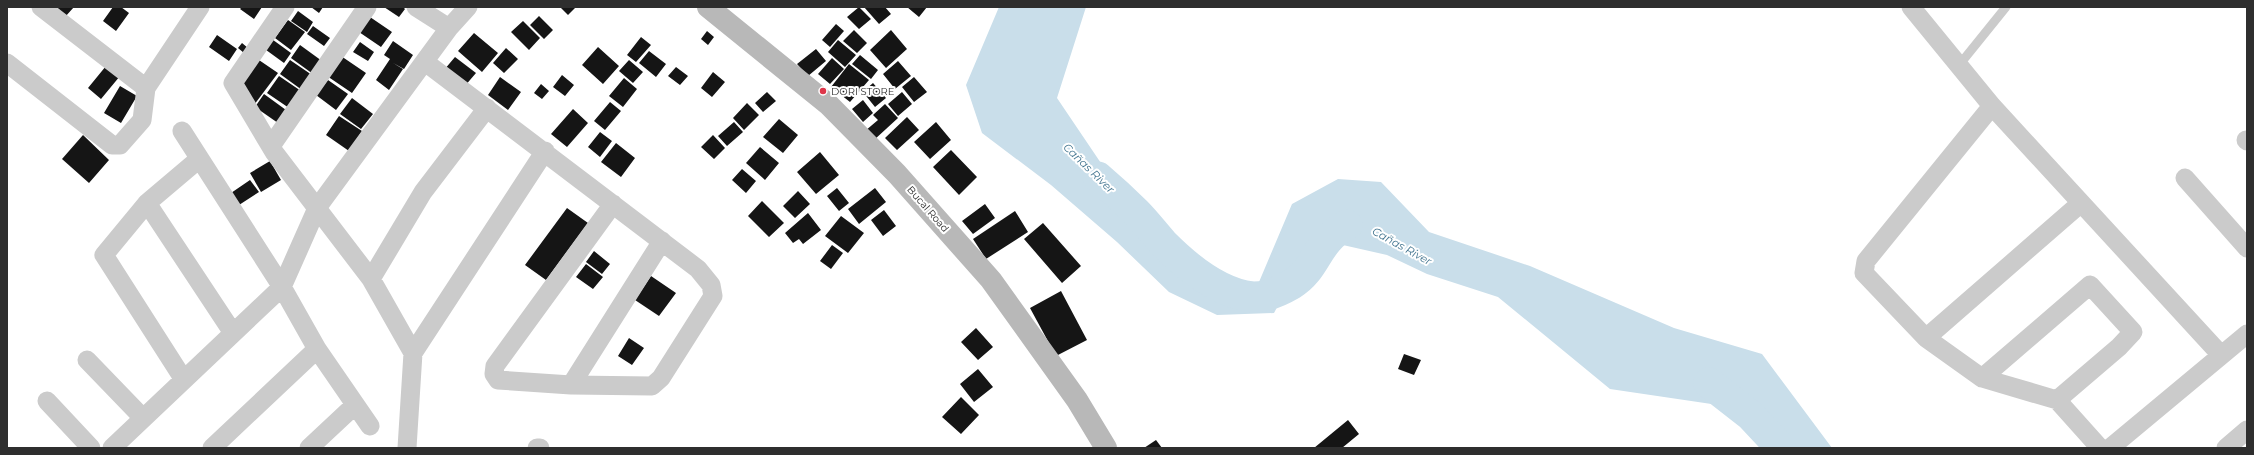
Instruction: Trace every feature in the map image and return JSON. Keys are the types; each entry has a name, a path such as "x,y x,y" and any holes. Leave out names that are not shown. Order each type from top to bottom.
{"street":[{"path":"41,7 146,88"},
{"path":"7,63 112,145 120,145 142,120 146,88 200,7"},
{"path":"285,7 233,83 270,146 371,279 413,353"},
{"path":"270,146 367,7"},
{"path":"416,7 449,28"},
{"path":"112,448 282,287 317,208 449,28 468,7"},
{"name":"Bucal Road","path":"708,7 829,105 897,174 991,280 1077,400 1106,448"},
{"path":"1911,7 1960,64 1992,106 2221,355"},
{"path":"425,62 545,151 698,269 711,285 713,296 661,378 652,386 571,385 498,380 494,374 495,366 613,204"},
{"path":"1992,106 1866,261 1864,273 1926,338 1982,378 2057,400 2100,448"},
{"path":"371,279 423,192 487,108"},
{"path":"182,131 282,287 317,349 370,426"},
{"path":"407,448 413,353 545,151"},
{"path":"184,380 104,255 146,203 199,159"},
{"path":"2185,178 2247,248"},
{"path":"146,203 233,333"},
{"path":"1926,338 2081,203"},
{"path":"571,385 662,241"},
{"path":"1982,378 2090,286 2133,332 2119,347 2057,400"},
{"path":"2110,448 2247,334"},
{"path":"212,448 317,349"},
{"path":"87,360 143,418"},
{"path":"47,401 91,448"},
{"path":"309,448 356,405"},
{"path":"2226,448 2247,430"}],"lane":[{"path":"1960,64 2006,7"}],"water":[{"path":"999,7 1086,7 1057,98 1163,255 1231,281 1259,282 1292,204 1338,179 1381,182 1429,232 1530,266 1674,328 1762,354 1832,448 1767,448 1752,410 1610,389 1498,297 1427,274 1387,255 1334,243 1299,266 1274,313 1217,315 1169,292 1117,242 1051,185 982,133 966,85"}],"building":[{"path":"53,7 74,7 65,17"},
{"path":"113,7 121,7 129,13 116,31 103,21"},
{"path":"242,7 262,7 254,19 240,9"},
{"path":"311,7 323,7 319,13"},
{"path":"384,7 403,7 405,9 399,17"},
{"path":"560,7 576,7 568,15"},
{"path":"859,7 871,19 859,29 847,17"},
{"path":"864,7 885,7 891,14 879,24"},
{"path":"907,7 927,7 919,17"},
{"path":"298,11 313,22 307,32 291,21"},
{"path":"539,16 553,30 544,39 530,25"},
{"path":"370,17 392,32 381,47 359,32"},
{"path":"288,20 305,32 291,50 275,38"},
{"path":"523,21 540,38 529,50 511,32"},
{"path":"836,24 844,31 830,47 822,40"},
{"path":"313,26 330,38 324,46 307,34"},
{"path":"854,30 867,43 857,53 843,41"},
{"path":"891,30 907,49 886,68 870,50"},
{"path":"707,31 714,37 708,45 701,39"},
{"path":"474,33 498,53 482,72 458,51"},
{"path":"217,35 237,49 229,61 209,47"},
{"path":"269,37 291,53 284,63 262,47"},
{"path":"641,37 651,45 636,62 627,55"},
{"path":"838,40 856,55 845,67 828,52"},
{"path":"393,41 413,55 404,69 393,63 403,69 389,90 376,80 390,59 384,55"},
{"path":"360,42 374,52 368,61 353,52"},
{"path":"242,43 248,48 244,53 238,48"},
{"path":"300,45 322,61 313,74 291,58"},
{"path":"598,47 619,66 603,84 582,65"},
{"path":"506,48 518,59 504,73 493,63"},
{"path":"816,49 826,61 808,76 797,64"},
{"path":"649,51 666,64 656,77 639,63"},
{"path":"860,55 878,70 871,79 852,64"},
{"path":"341,56 366,73 352,93 327,76"},
{"path":"455,57 476,73 464,87 444,70"},
{"path":"256,58 278,73 254,105 239,83"},
{"path":"832,58 844,69 830,84 818,74"},
{"path":"290,60 312,75 302,90 280,74"},
{"path":"629,60 643,72 633,83 619,71"},
{"path":"898,61 911,76 895,89 883,74"},
{"path":"849,64 869,80 850,102 831,87"},
{"path":"106,66 120,76 101,99 88,88"},
{"path":"676,67 688,76 680,85 668,76"},
{"path":"713,72 725,82 712,97 701,88"},
{"path":"562,75 574,85 565,96 553,87"},
{"path":"279,76 301,91 289,108 267,93"},
{"path":"500,77 521,92 508,110 488,95"},
{"path":"914,77 927,92 914,102 902,87"},
{"path":"624,78 637,89 623,107 609,96"},
{"path":"328,80 348,94 336,110 316,95"},
{"path":"873,83 886,98 875,107 863,92"},
{"path":"541,84 549,91 542,99 534,93"},
{"path":"120,86 137,96 121,123 104,113"},
{"path":"767,92 776,101 763,112 755,103"},
{"path":"902,92 912,104 898,116 888,104"},
{"path":"264,94 286,110 278,123 255,107"},
{"path":"352,98 373,114 361,129 340,114"},
{"path":"863,100 873,113 863,122 852,109"},
{"path":"610,102 621,111 605,130 594,121"},
{"path":"747,103 759,115 744,130 733,118"},
{"path":"885,104 898,118 874,140 865,131 878,120 873,115"},
{"path":"573,109 588,123 567,147 551,134"},
{"path":"339,116 362,131 349,151 326,135"},
{"path":"907,117 919,130 897,150 885,138"},
{"path":"779,119 798,135 783,153 763,137"},
{"path":"734,122 743,132 727,146 718,136"},
{"path":"936,122 951,140 930,159 914,142"},
{"path":"600,132 612,141 600,157 588,147"},
{"path":"83,135 109,160 89,183 62,159"},
{"path":"713,135 725,148 714,159 701,147"},
{"path":"616,143 635,158 621,177 601,162"},
{"path":"760,147 779,163 765,180 746,163"},
{"path":"951,150 977,177 959,195 933,167"},
{"path":"820,152 839,175 816,194 797,172"},
{"path":"270,161 281,180 261,192 250,173"},
{"path":"742,169 756,181 746,193 732,180"},
{"path":"250,180 259,192 239,205 231,193"},
{"path":"837,188 849,203 839,211 827,196"},
{"path":"875,188 886,202 859,224 848,209"},
{"path":"798,191 810,204 795,218 783,206"},
{"path":"762,201 784,223 769,237 748,216"},
{"path":"985,204 995,218 973,234 962,221"},
{"path":"567,208 588,223 546,280 525,265"},
{"path":"884,210 896,226 883,236 871,220"},
{"path":"1015,211 1028,232 986,259 973,239"},
{"path":"808,213 821,230 803,244 799,239 793,243 785,233"},
{"path":"841,216 864,233 848,253 825,236"},
{"path":"1043,223 1081,266 1062,283 1024,239"},
{"path":"832,245 843,253 831,269 820,261"},
{"path":"594,251 610,264 602,274 586,262"},
{"path":"586,264 603,277 593,289 576,277"},
{"path":"651,276 676,293 659,316 635,300"},
{"path":"1061,291 1087,340 1056,356 1030,308"},
{"path":"976,328 993,347 978,360 961,342"},
{"path":"629,338 644,348 632,365 618,356"},
{"path":"1404,354 1421,360 1414,375 1398,369"},
{"path":"978,369 993,387 974,402 960,384"},
{"path":"961,397 979,415 961,434 942,417"},
{"path":"1348,420 1359,434 1342,448 1314,448"},
{"path":"1156,440 1162,448 1144,448"}],"waterway":[{"name":"Cañas River","path":"1098,177 1136,212 1164,244 1193,270 1216,285 1240,295 1257,297 1273,294 1292,284 1307,271 1329,239 1347,225"},
{"name":"Cañas River","path":"1709,383 1750,415 1781,448"}],"place":[{"name":"DORI STORE","path":"823,91"}]}
